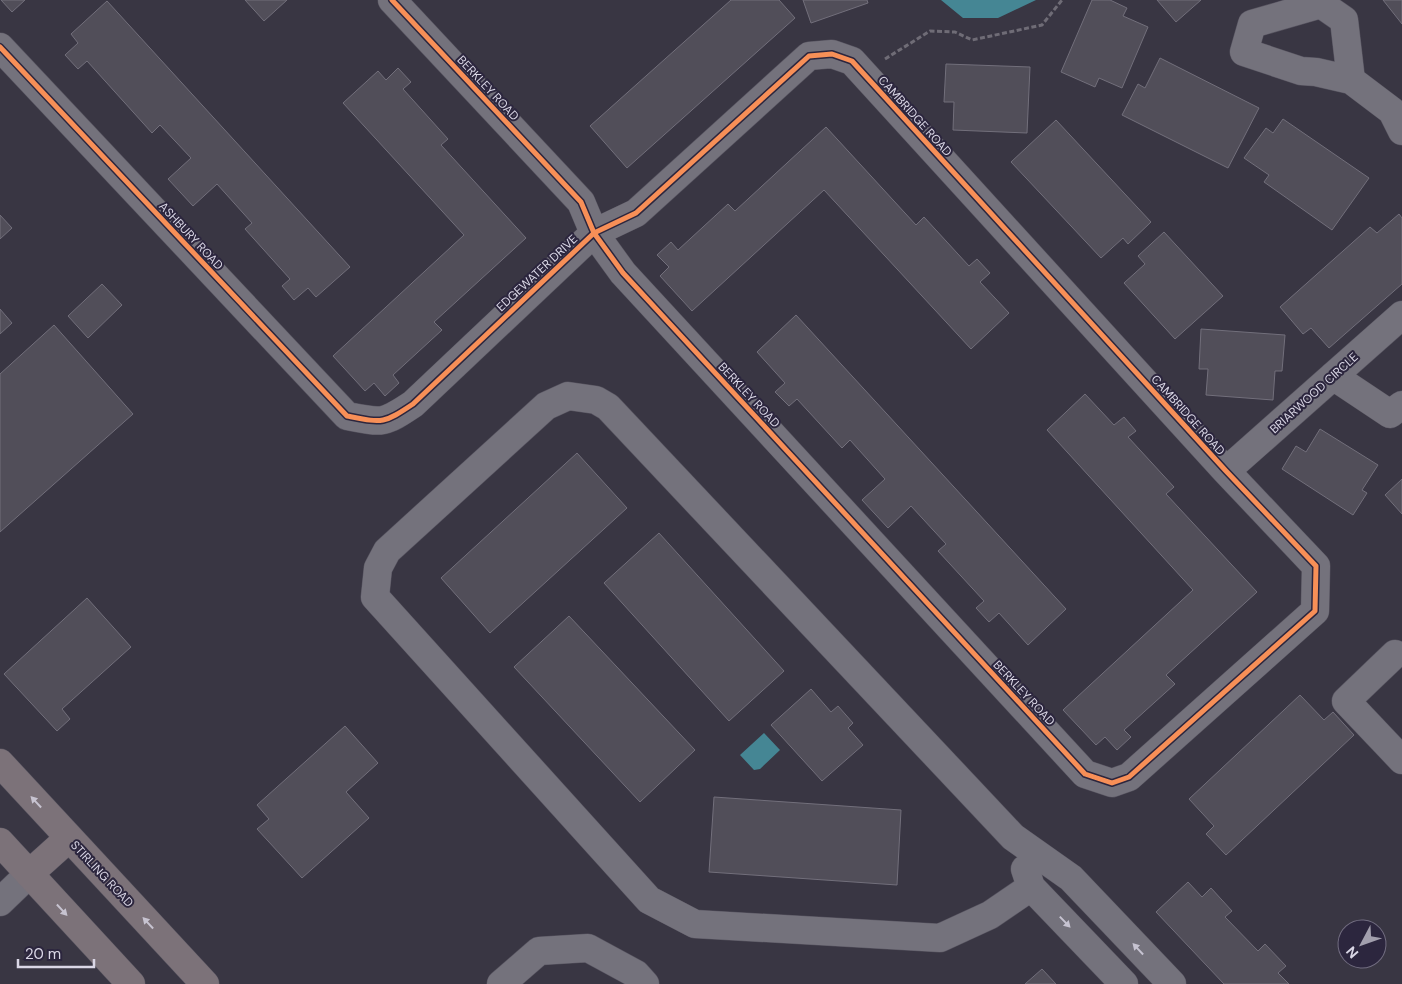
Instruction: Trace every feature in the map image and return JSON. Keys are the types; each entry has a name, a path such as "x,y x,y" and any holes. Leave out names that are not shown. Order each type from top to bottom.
{"main road":[{"name":"STIRLING ROAD","path":"0,764 205,984"},
{"path":"29,874 69,838"},
{"path":"0,842 131,984"}],"street":[{"name":"BERKLEY ROAD","path":"392,0 581,202 594,233 623,273 1085,774 1112,783"},
{"name":"ASHBURY ROAD","path":"0,47 347,416 377,422"},
{"name":"EDGEWATER DRIVE","path":"377,422 392,419 414,404 594,233 636,213 809,56 832,54"},
{"name":"CAMBRIDGE ROAD","path":"832,54 852,61 1226,471 1316,566 1315,611 1129,777 1112,783"},
{"path":"1351,80 1392,111 1402,131"},
{"name":"BRIARWOOD CIRCLE","path":"1226,471 1402,314"},
{"path":"1333,376 1390,414 1402,405"},
{"path":"1031,887 990,915 940,938 695,924 649,900 375,597 378,568 386,551 546,406 568,396 596,400 608,407 1014,837 1071,878 1172,984"},
{"path":"1395,654 1346,701 1402,760"},
{"path":"1014,837 1031,887 1124,984"},
{"path":"0,902 29,874"},
{"path":"501,984 539,951 588,948 635,981"}],"path":[{"path":"863,73 930,31 955,32 972,40 1042,25 1062,0"}],"water":[{"path":"941,0 1036,0 998,18 963,18"},
{"path":"764,733 780,750 760,769 754,770 740,755"}],"building":[{"path":"1,0 25,0 12,12"},
{"path":"245,0 287,0 264,21"},
{"path":"731,0 779,0 795,18 627,168 590,126"},
{"path":"803,0 867,0 868,3 811,23"},
{"path":"1092,0 1110,0 1127,8 1123,16 1148,27 1122,88 1099,78 1095,87 1061,72"},
{"path":"1157,0 1201,0 1176,22"},
{"path":"1383,0 1402,0 1402,24"},
{"path":"107,1 350,267 316,297 308,288 294,300 282,286 290,279 245,229 252,223 217,184 193,206 168,179 191,158 160,125 152,133 87,61 78,69 65,55 78,43 71,34"},
{"path":"1160,58 1259,108 1228,168 1122,115 1138,84 1145,88"},
{"path":"946,64 1030,67 1027,133 953,130 954,102 944,102"},
{"path":"398,68 411,82 403,89 448,139 441,145 526,238 434,322 442,330 393,375 399,383 385,396 374,383 365,391 333,356 464,235 343,103 378,71 386,80"},
{"path":"1283,119 1369,178 1332,230 1264,182 1269,175 1244,158 1266,128 1273,133"},
{"path":"1056,120 1151,222 1128,244 1123,238 1101,258 1011,162"},
{"path":"826,127 916,225 924,217 969,266 977,259 990,273 980,282 1009,313 971,349 824,190 692,311 660,276 669,267 657,255 671,242 678,250 728,204 735,211"},
{"path":"1399,214 1402,218 1402,284 1329,348 1311,328 1303,334 1280,307 1370,227 1377,233"},
{"path":"0,215 12,228 0,239"},
{"path":"1164,232 1223,296 1175,339 1124,283 1145,264 1138,256"},
{"path":"102,284 122,305 88,338 68,316"},
{"path":"0,309 12,323 0,334"},
{"path":"796,315 1066,609 1028,645 999,613 989,622 976,608 984,601 938,551 946,544 911,506 888,528 862,500 885,479 850,440 842,448 797,399 789,406 775,392 785,383 757,352"},
{"path":"54,325 133,414 0,532 0,374"},
{"path":"1201,329 1285,335 1282,371 1275,371 1273,400 1206,395 1208,369 1199,369"},
{"path":"1085,394 1114,425 1124,417 1136,431 1128,437 1174,487 1166,494 1257,592 1166,675 1175,684 1124,730 1131,737 1117,750 1105,737 1096,745 1063,710 1193,590 1047,430"},
{"path":"1320,429 1378,465 1362,490 1367,493 1353,515 1282,469 1296,446 1306,452"},
{"path":"577,453 627,508 490,633 441,578"},
{"path":"1402,479 1402,514 1385,495"},
{"path":"659,533 784,671 729,721 604,583"},
{"path":"87,598 131,647 62,709 70,719 57,731 4,674"},
{"path":"569,616 695,750 640,802 514,667"},
{"path":"811,689 831,712 838,706 853,723 848,728 863,745 822,781 771,725"},
{"path":"1300,695 1324,720 1333,712 1354,735 1226,855 1206,834 1214,826 1189,799"},
{"path":"345,726 378,763 346,792 369,818 302,878 257,829 269,819 257,805"},
{"path":"714,797 901,810 897,885 709,872"},
{"path":"1188,882 1202,897 1211,888 1232,911 1225,917 1258,951 1265,944 1286,966 1278,973 1289,984 1224,984 1156,912"},
{"path":"1042,969 1056,984 1025,984"}],"cycle path":[{"path":"0,47 347,416 376,421 395,415 413,404 594,233 636,213 809,56 832,54 852,61 1226,471 1316,566 1315,611 1129,777 1112,783 1085,774 623,273 594,233 581,202 392,0"}]}
